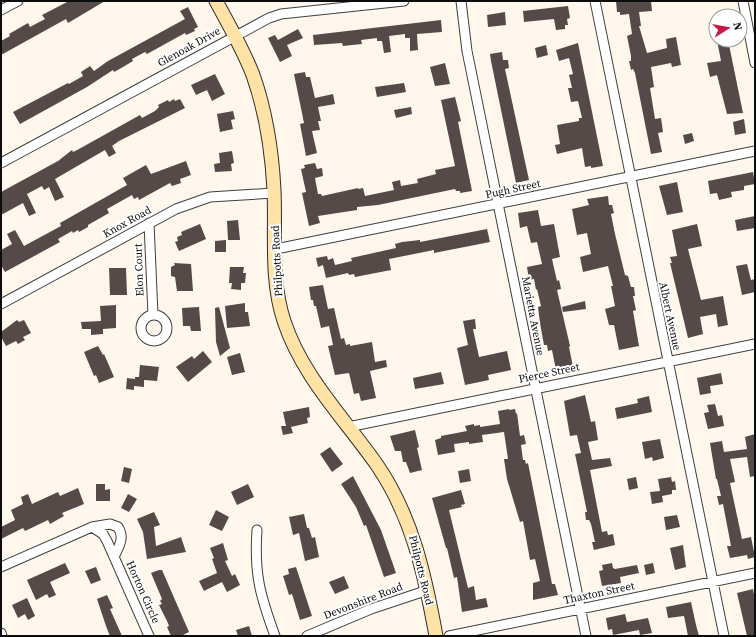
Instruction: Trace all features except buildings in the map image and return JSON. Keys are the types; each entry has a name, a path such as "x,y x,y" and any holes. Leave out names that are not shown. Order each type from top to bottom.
{"street":[{"path":"1,10 18,1"},
{"name":"Philpotts Road","path":"216,1 253,75 262,105 267,129 274,193 279,302 290,338 313,381 377,465 400,507 416,546 428,590 436,636"},
{"name":"Glenoak Drive","path":"1,162 262,20 281,14 343,4 404,1"},
{"name":"Marietta Avenue","path":"461,1 467,51 497,204 586,636"},
{"name":"Albert Avenue","path":"595,1 629,177 724,636"},
{"path":"743,1 755,63"},
{"name":"Pugh Street","path":"276,249 755,151"},
{"name":"Knox Road","path":"1,304 176,208 196,201 221,196 274,193"},
{"name":"Elon Court","path":"149,223 153,315"},
{"name":"Pierce Street","path":"348,427 755,344"},
{"name":"Horton Circle","path":"1,567 92,527 110,524 118,527 122,536 121,543 114,557"},
{"name":"Horton Circle","path":"92,527 103,534 149,636"},
{"path":"257,530 256,552 258,582 275,636"},
{"name":"Thaxton Street","path":"448,636 581,610 755,573"},
{"name":"Devonshire Road","path":"307,636 398,599 428,590"}]}
